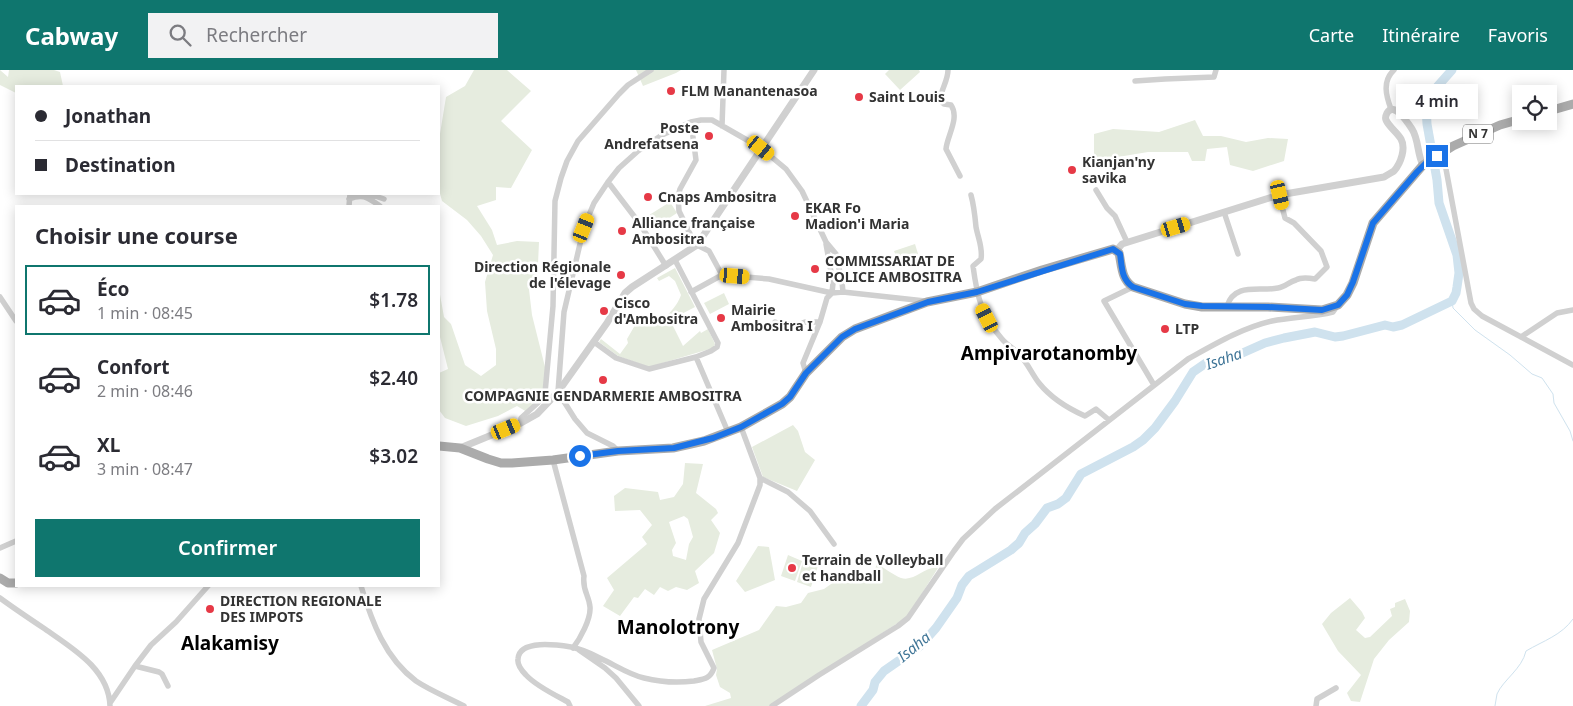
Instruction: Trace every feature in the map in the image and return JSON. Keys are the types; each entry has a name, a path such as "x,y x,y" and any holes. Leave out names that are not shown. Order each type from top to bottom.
{"main road":[{"path":"1557,109 1573,104"},
{"name":"N 7","path":"1338,305 1350,289 1373,223 1424,164 1480,133 1512,122"},
{"path":"440,446 460,448 501,462 553,460 618,451 674,448 704,441 741,427 782,404 790,397 806,373 842,337 855,329 928,302 977,292 1113,249 1117,250 1120,254 1124,278 1127,283 1133,287 1185,304 1322,310 1338,305"},
{"path":"0,578 8,583 15,583"}],"street":[{"path":"521,423 522,418 541,400 545,393 554,306 555,201 567,161 578,141 618,94 651,70"},
{"path":"722,126 724,70"},
{"path":"460,448 521,423 537,414 558,392 607,323 625,293 697,245 814,70"},
{"path":"948,70 948,76 940,100 944,104 951,105 953,109 953,121 946,149 960,176"},
{"path":"1136,81 1214,78 1217,73 1216,70"},
{"path":"1390,71 1385,92 1390,109"},
{"path":"1390,109 1401,114 1413,130 1417,141 1419,158 1424,164"},
{"path":"1117,250 1122,244 1127,242 1280,195 1384,177 1393,171 1401,159 1403,145 1401,139 1386,120 1387,112 1390,109"},
{"path":"618,451 613,446 587,433 575,419 558,392 564,312 584,228 594,203 608,182 619,168 638,151 662,135 691,122 701,120 712,120 761,148 786,169 802,191 826,242 836,254 843,292"},
{"path":"691,122 696,160 680,189 678,197 679,211 690,236 697,245 709,251 722,276"},
{"path":"1440,154 1474,309 1482,316 1573,365"},
{"path":"608,182 640,224 666,266"},
{"path":"1096,190 1115,216 1127,242"},
{"path":"349,196 358,195 366,197 378,205"},
{"path":"971,195 982,253 981,259 973,266 977,292 979,302 994,328 1003,341 1020,355 1039,384 1068,409 1085,416 1096,410 1109,420"},
{"path":"1227,306 1229,299 1245,289 1275,289 1284,287 1298,279 1316,278 1327,267 1321,251 1294,223 1285,218 1280,195"},
{"path":"366,197 384,198"},
{"path":"1224,212 1238,254"},
{"path":"806,373 803,363 820,322 827,298 832,293 833,283 826,242"},
{"path":"594,342 616,358 648,369 696,357 717,348 718,343 675,260"},
{"path":"692,292 722,276 769,279 832,293 843,292 928,302"},
{"path":"1133,287 1104,301 1154,385"},
{"path":"0,297 15,320"},
{"path":"772,706 903,622 963,539 995,509 1188,359 1250,327 1275,321 1319,316 1334,312 1338,305"},
{"path":"1522,337 1558,313 1573,310"},
{"path":"775,322 786,327 792,327 806,322 820,322"},
{"path":"696,357 728,432"},
{"path":"570,706 568,702 528,677 517,662 521,651 528,646 536,645 585,650 644,678 678,683 706,679 712,674 714,668 701,642 699,619 704,599 738,543 760,485 760,478 741,427"},
{"path":"553,460 584,576 583,584 591,608 582,635 575,648"},
{"path":"760,478 788,492 810,511 834,544"},
{"path":"0,548 15,541"},
{"path":"110,705 151,645 176,622 207,587"},
{"path":"361,587 368,610 383,645 402,669 418,682 464,706"},
{"path":"0,598 81,655 94,668 107,689 110,705"},
{"path":"575,648 605,668 616,678 639,706"},
{"path":"135,666 159,672 168,686"},
{"path":"1316,706 1317,699 1336,688"}],"shaded area":[{"path":"0,70 8,77 9,70 54,70 60,72 63,85 15,85 15,92 0,85"},
{"path":"474,70 507,70 531,91 501,121 532,150 511,188 496,187 496,200 477,206 492,230 497,245 517,241 539,242 535,278 528,281 532,315 546,371 542,395 527,412 517,406 498,416 466,426 445,418 440,411 440,373 448,369 440,337 440,295 444,317 451,324 465,365 481,376 496,365 496,349 487,311 485,282 493,255 481,236 467,220 442,201 440,194 440,134 446,97 465,86"},
{"path":"636,70 681,70 643,86"},
{"path":"889,70 919,70 920,72 900,90 885,74"},
{"path":"1195,120 1203,136 1221,136 1246,142 1268,138 1288,139 1284,161 1253,171 1230,165 1227,147 1207,149 1205,161 1192,161 1188,152 1148,152 1094,161 1094,134 1113,129 1159,132"},
{"path":"670,202 677,213 654,228 646,217"},
{"path":"915,244 919,257 899,263 894,251"},
{"path":"675,268 695,307 670,320 683,346 700,331 701,333 708,329 715,344 713,348 649,367 618,356 599,342 601,339 620,354 628,343 627,339 638,320 648,323 665,317 681,295 675,281 669,276 659,281 657,278"},
{"path":"724,293 729,304 710,314 704,303"},
{"path":"793,425 798,431 805,452 815,460 797,491 763,477 752,447"},
{"path":"685,463 703,464 696,493 716,509 718,513 711,520 720,533 714,553 695,571 699,583 687,590 676,587 668,591 660,587 654,595 645,589 638,598 634,597 620,616 603,606 614,590 607,578 647,544 642,537 652,525 640,510 615,511 614,496 625,488 658,492 660,500 674,497 683,484","holes":["684,516 688,519 693,537 689,544 686,560 673,556 672,550 676,543 669,522"]},
{"path":"758,546 769,547 775,580 745,592 736,581"},
{"name":"Terrain de Volleyball et handball","path":"788,555 802,561 795,581 781,576"},
{"path":"803,562 818,566 811,587 797,582"},
{"path":"877,564 898,577 906,579 928,569 938,568 907,617 769,706 705,706 731,698 730,693 720,687 712,650 759,630 776,606 786,607 801,603 808,593 824,589 841,577 859,581 872,576"},
{"path":"1350,598 1365,618 1356,630 1365,638 1370,637 1392,616 1390,609 1395,607 1395,603 1405,599 1410,611 1409,622 1389,640 1374,659 1360,702 1351,701 1347,693 1361,675 1338,651 1322,624 1331,613"}],"waterway":[{"name":"Isaha","path":"861,706 884,671 920,646 936,628 957,598 962,585 969,576 1019,543 1025,533 1035,524 1047,508 1058,504 1066,498 1081,474 1143,440 1155,428 1175,401 1193,372 1206,363 1229,359 1265,343 1284,338 1315,332 1335,337 1385,325 1393,327 1402,325 1452,301 1456,293 1459,273 1457,255 1439,203 1426,106 1428,97 1452,70"},
{"path":"1452,301 1453,308 1475,330 1510,355 1532,374 1542,378 1553,394 1554,403 1570,431 1573,441"},
{"path":"1495,706 1497,694 1517,669 1526,651 1558,634 1573,619"}],"place":[{"name":"FLM Manantenasoa","path":"671,91"},
{"name":"Saint Louis","path":"859,97"},
{"name":"Poste Andrefatsena","path":"709,136"},
{"name":"Kianjan'ny savika","path":"1072,170"},
{"name":"Cnaps Ambositra","path":"648,197"},
{"name":"EKAR Fo Madion'i Maria","path":"795,216"},
{"name":"Alliance française Ambositra","path":"622,231"},
{"name":"COMMISSARIAT DE POLICE AMBOSITRA","path":"815,269"},
{"name":"Direction Régionale de l'élevage","path":"621,275"},
{"name":"Cisco d'Ambositra","path":"604,311"},
{"name":"Mairie Ambositra I","path":"721,318"},
{"name":"LTP","path":"1165,329"},
{"name":"COMPAGNIE GENDARMERIE AMBOSITRA","path":"603,380"},
{"name":"Terrain de Volleyball et handball","path":"792,568"},
{"name":"DIRECTION REGIONALE DES IMPOTS","path":"210,609"}],"district":[{"name":"Ampivarotanomby","path":"1049,353"},
{"name":"Manolotrony","path":"678,627"},
{"name":"Alakamisy","path":"230,643"}],"route":[{"path":"580,456 618,451 674,448 713,438 741,427 782,404 790,397 806,373 842,337 855,329 928,302 977,292 1113,249 1117,250 1120,254 1124,278 1127,283 1133,287 1185,304 1322,310 1338,305 1347,295 1353,282 1373,223 1417,172 1437,156"}]}
